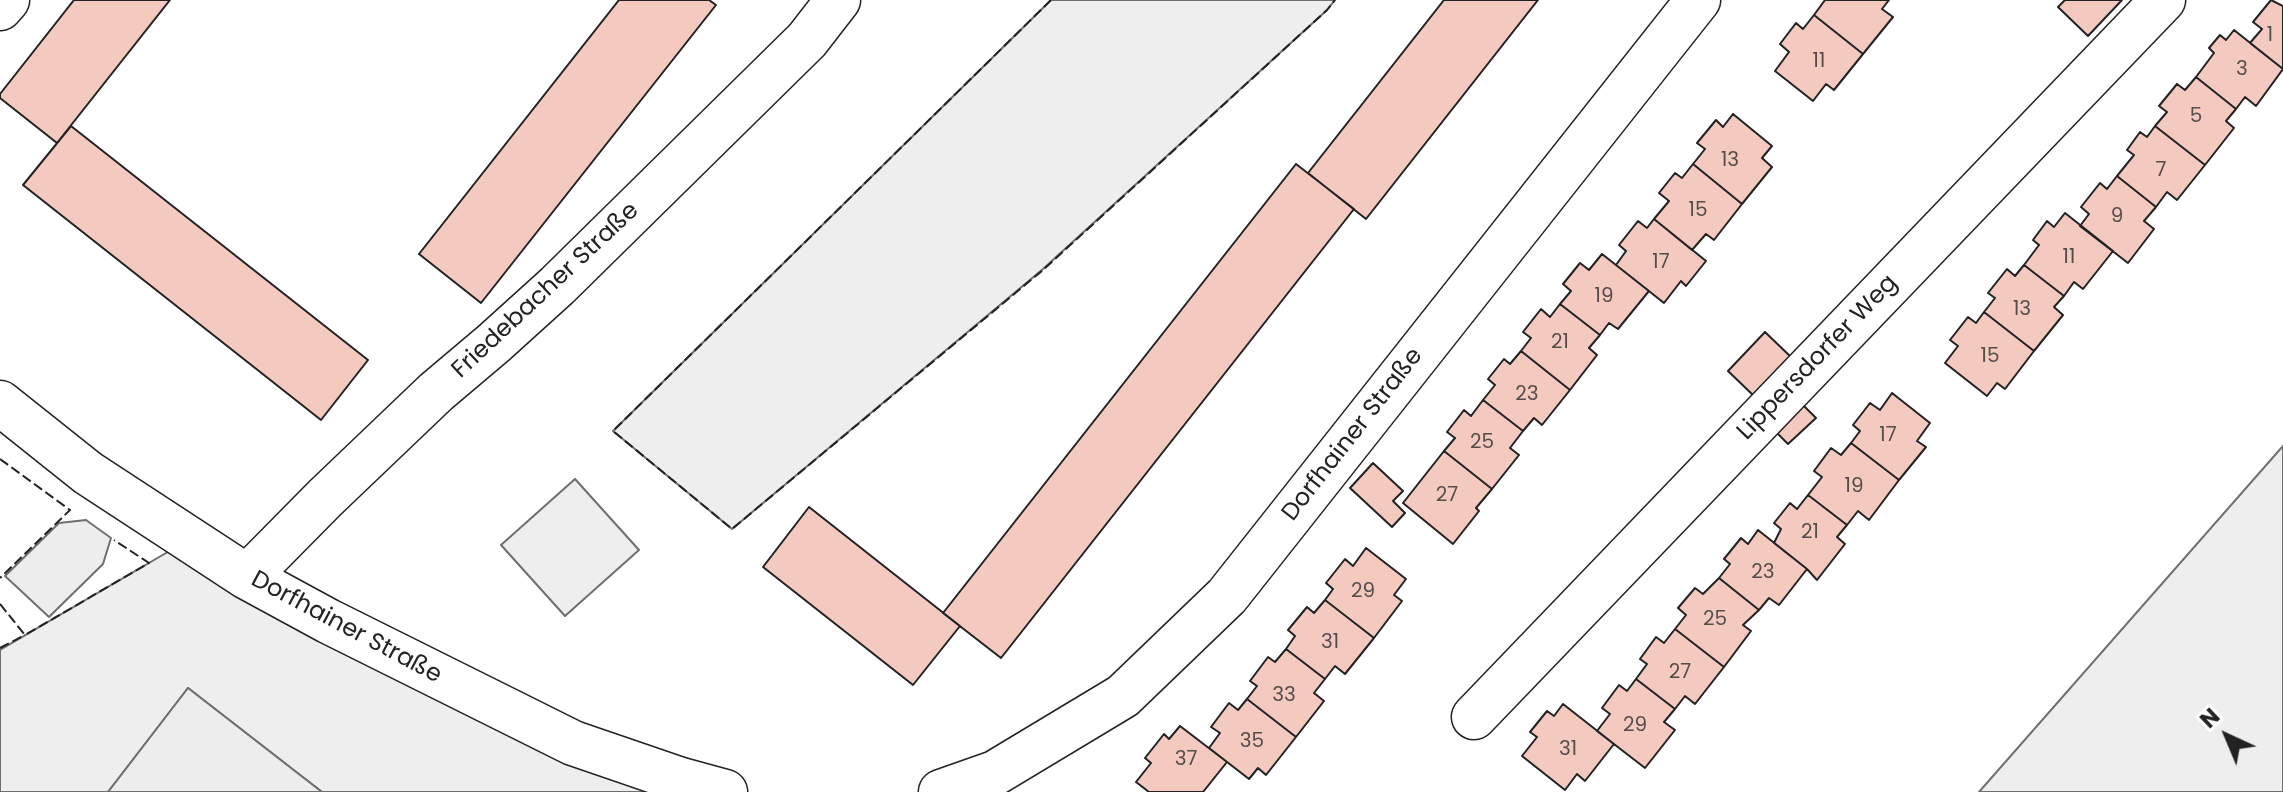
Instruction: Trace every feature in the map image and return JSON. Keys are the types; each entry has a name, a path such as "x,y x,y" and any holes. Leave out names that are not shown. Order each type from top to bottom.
{"street":[{"path":"0,8 7,0"},
{"name":"Friedebacher Straße","path":"247,577 436,392 557,286 807,40 838,0"},
{"name":"Dorfhainer Straße","path":"941,792 995,773 1123,696 1227,596 1698,0"},
{"name":"Lippersdorfer Weg","path":"1474,717 2163,0"},
{"name":"Dorfhainer Straße","path":"0,403 88,473 247,577 328,621 573,743 725,792"}],"shaded area":[{"path":"1051,0 1335,0 1043,269 732,529 613,431"},
{"path":"2283,446 2283,792 1979,792"},
{"path":"575,479 639,550 565,616 501,545"},
{"path":"86,520 111,538 103,564 49,617 5,576 59,523"},
{"path":"190,539 681,792 322,792 188,688 108,792 0,792 0,650"},
{"path":"188,688 322,792 108,792"}],"building":[{"path":"74,0 170,0 57,143 0,98 0,94"},
{"path":"619,0 709,0 716,5 481,303 419,254"},
{"path":"1444,0 1538,0 1366,219 1308,173"},
{"path":"1825,0 1889,0 1882,9 1893,17 1863,54 1814,15"},
{"path":"2065,0 2122,0 2088,36 2058,7"},
{"path":"2271,0 2283,6 2283,69 2250,43 2262,29 2253,22"},
{"path":"1814,15 1863,54 1834,90 1826,84 1813,101 1775,71 1789,52 1780,44 1796,23 1803,29"},
{"path":"2234,30 2283,69 2256,106 2245,97 2236,109 2196,77 2214,53 2209,48 2220,35 2226,40"},
{"path":"2196,77 2236,109 2226,121 2234,128 2205,165 2155,126 2167,112 2159,106 2177,84 2185,90"},
{"path":"1733,114 1772,146 1762,158 1772,167 1742,204 1693,164 1705,149 1697,143 1716,120 1723,127"},
{"path":"71,126 368,360 321,420 23,185"},
{"path":"2155,126 2205,165 2177,200 2167,192 2156,207 2117,176 2134,155 2127,150 2140,132 2147,137"},
{"path":"1296,164 1354,209 1001,658 943,613"},
{"path":"1693,164 1742,204 1714,240 1706,234 1692,250 1654,219 1669,201 1659,193 1675,173 1682,178"},
{"path":"2117,176 2156,207 2144,221 2154,229 2128,263 2080,226 2089,214 2081,207 2100,183 2107,189"},
{"path":"2065,213 2113,251 2083,289 2074,282 2064,296 2024,265 2039,245 2033,240 2047,221 2054,227"},
{"path":"1654,219 1706,261 1686,286 1681,281 1664,303 1616,265 1626,251 1619,245 1638,221 1647,228"},
{"path":"1602,254 1649,291 1618,329 1609,323 1600,335 1560,304 1571,291 1563,284 1580,263 1589,270"},
{"path":"2024,265 2064,296 2054,307 2063,315 2034,351 1984,312 1995,298 1988,293 2007,269 2015,276"},
{"path":"1560,304 1600,335 1589,348 1597,355 1570,390 1521,351 1531,338 1523,332 1541,309 1550,317"},
{"path":"1984,312 2034,351 2005,389 1997,383 1987,396 1945,363 1958,346 1950,340 1968,317 1976,323"},
{"path":"1765,332 1792,358 1755,397 1728,371"},
{"path":"1521,351 1570,390 1542,425 1534,418 1523,431 1483,400 1495,385 1488,379 1504,359 1510,364"},
{"path":"1892,393 1930,423 1917,441 1926,447 1899,480 1851,443 1860,431 1853,425 1870,403 1880,410"},
{"path":"1483,400 1523,431 1510,448 1519,455 1492,489 1444,451 1455,438 1447,432 1464,410 1471,416"},
{"path":"1798,400 1816,418 1788,444 1771,427"},
{"path":"1851,443 1899,480 1869,520 1858,511 1847,525 1808,495 1822,477 1814,471 1831,448 1841,455"},
{"path":"1444,451 1492,489 1453,544 1403,503"},
{"path":"1373,463 1403,491 1393,501 1405,513 1392,527 1350,488"},
{"path":"1808,495 1847,525 1837,537 1845,544 1817,580 1774,543 1781,529 1774,523 1790,503 1797,509"},
{"path":"809,507 960,626 913,685 763,567"},
{"path":"1758,530 1807,569 1779,605 1769,598 1759,610 1719,578 1730,564 1724,559 1741,538 1748,544"},
{"path":"1366,548 1406,579 1394,595 1402,601 1374,638 1325,600 1333,589 1326,583 1345,559 1353,566"},
{"path":"1719,578 1759,610 1743,625 1751,631 1724,667 1675,629 1686,615 1678,608 1695,588 1703,594"},
{"path":"1325,600 1374,638 1345,674 1335,666 1325,679 1286,649 1295,636 1288,630 1307,607 1314,613"},
{"path":"1675,629 1724,667 1695,704 1685,696 1675,709 1636,679 1647,664 1640,659 1656,637 1664,643"},
{"path":"1286,649 1325,679 1314,693 1324,701 1296,737 1247,699 1257,686 1250,681 1268,657 1275,662"},
{"path":"1636,679 1675,709 1664,722 1675,730 1645,768 1597,731 1610,714 1602,708 1619,685 1627,691"},
{"path":"1247,699 1296,737 1266,775 1258,768 1249,779 1209,748 1220,733 1211,727 1229,703 1238,710"},
{"path":"1563,704 1614,744 1585,781 1577,774 1565,790 1522,756 1537,737 1530,732 1547,711 1554,716"},
{"path":"1180,726 1227,762 1203,792 1149,792 1136,782 1151,763 1145,758 1164,734 1169,739"}],"fence":[{"path":"1051,0 613,431 732,529 1043,270 1335,0"},
{"path":"0,459 70,510 0,578"},
{"path":"0,604 25,635 149,563 114,540"},
{"path":"0,648 25,635"}]}
